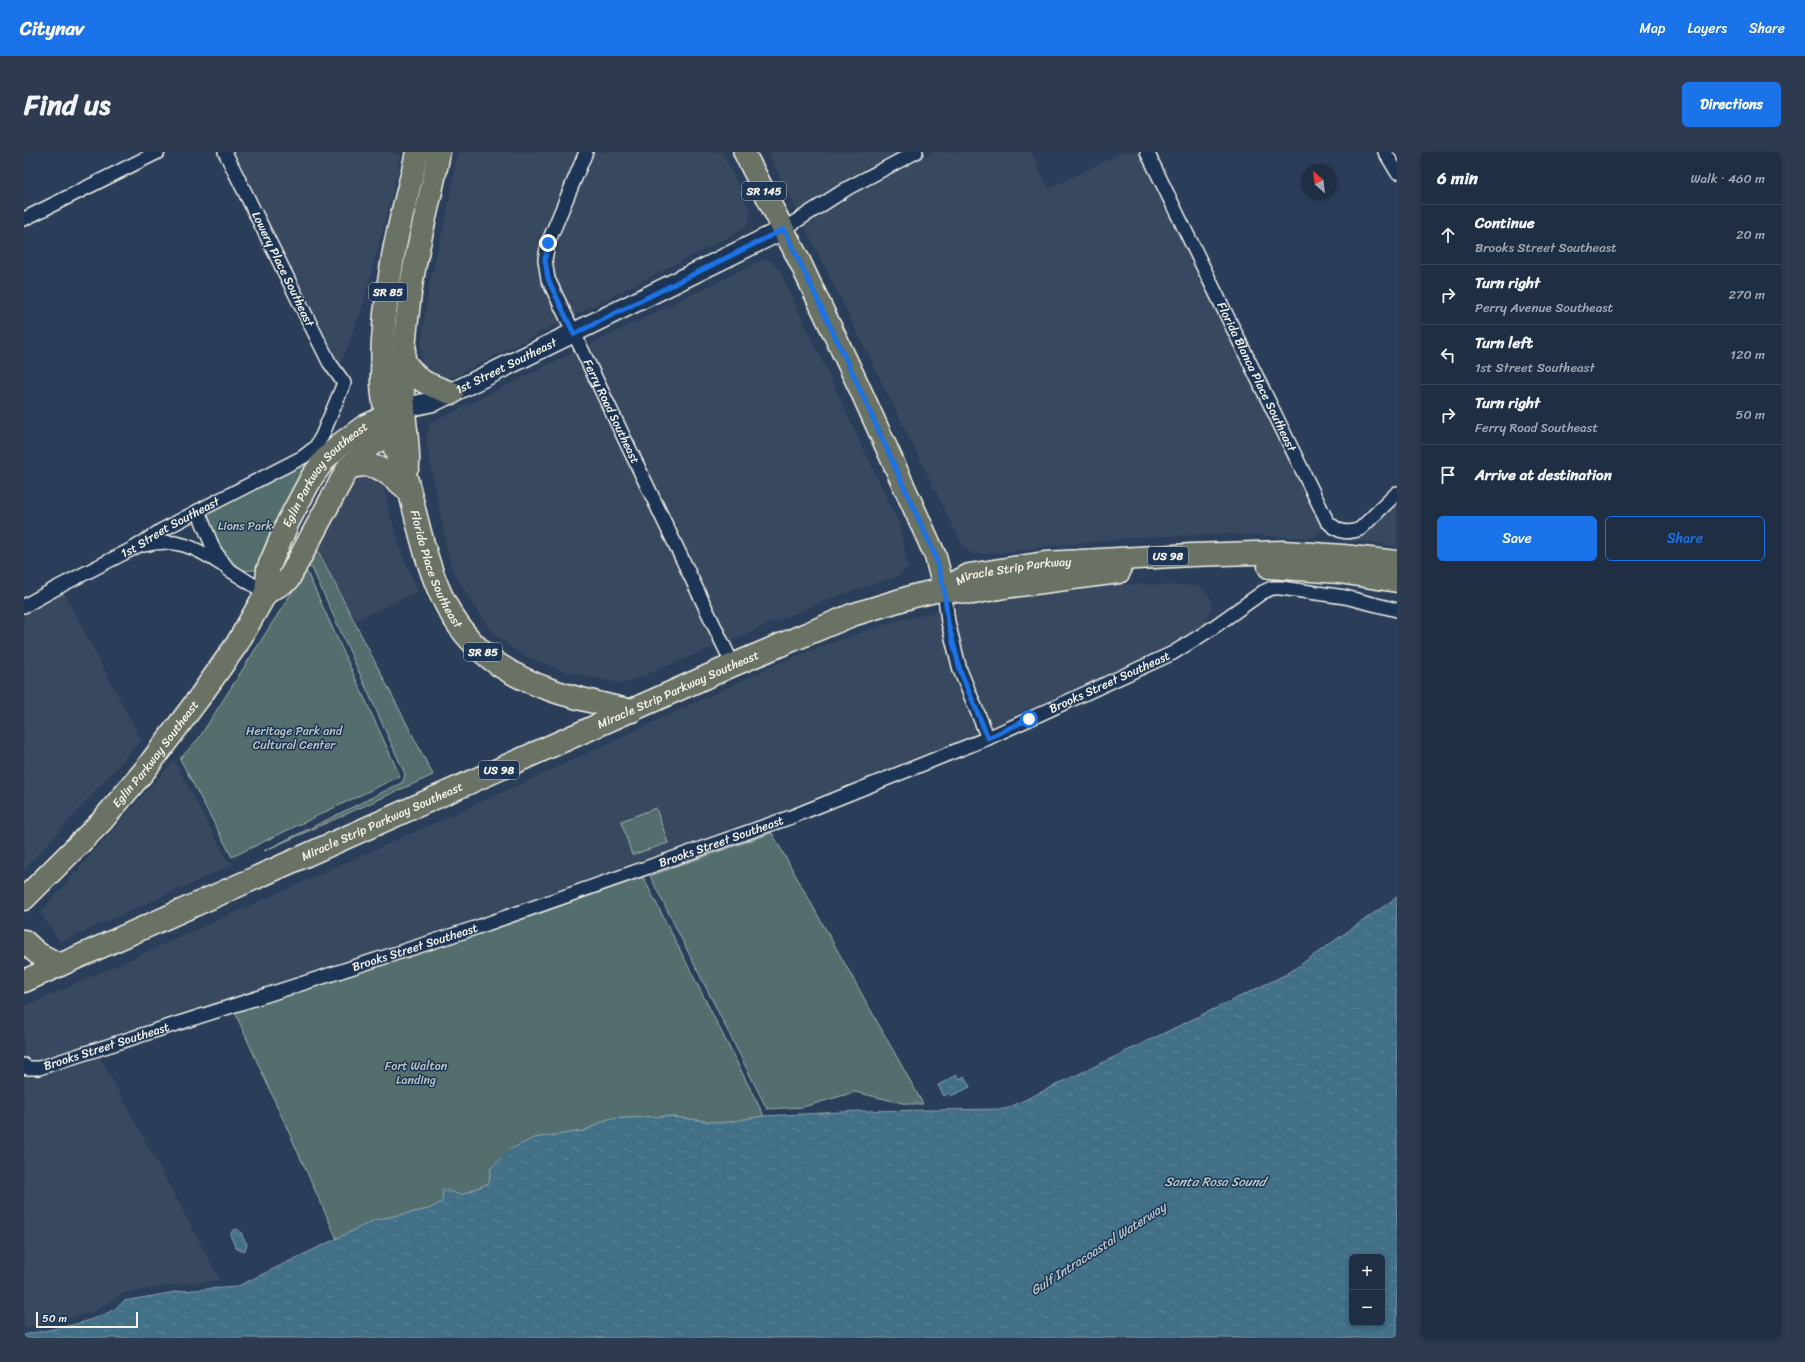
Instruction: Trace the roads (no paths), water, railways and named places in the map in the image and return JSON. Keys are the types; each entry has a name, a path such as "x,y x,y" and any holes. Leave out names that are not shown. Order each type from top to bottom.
{"highway":[{"name":"SR 85","path":"407,485 409,448 397,421 382,376 384,313 393,256 416,152"},
{"name":"SR 85","path":"397,421 408,311 416,254 439,154"},
{"path":"404,361 413,373 443,397"},
{"name":"Eglin Parkway Southeast","path":"266,593 288,580 348,468 397,421"},
{"name":"Eglin Parkway Southeast","path":"25,900 101,822 145,770 233,650 266,593 268,569 298,502 317,469 336,448 355,433 397,421"},
{"path":"348,468 361,464 380,469 407,485"},
{"name":"Florida Place Southeast","path":"407,485 422,544 441,597 464,633 481,651 498,665 533,685 557,693 632,711"},
{"name":"Miracle Strip Parkway","path":"944,589 969,575 1045,563 1104,559 1283,552 1343,556 1397,562"},
{"name":"Miracle Strip Parkway","path":"944,589 973,593 1004,587 1110,573 1199,567 1285,568 1339,572 1397,581"},
{"name":"Miracle Strip Parkway Southeast","path":"24,981 733,665 852,615 914,596 944,589"},
{"path":"24,941 37,954 60,965"}],"main road":[{"name":"SR 145","path":"744,152 784,229 852,372 935,555 944,589"}],"street":[{"path":"24,219 137,157 158,152"},
{"name":"Lowery Place Southeast","path":"225,152 329,362 344,383 322,436 315,448"},
{"path":"416,152 439,154"},
{"name":"Ferry Road Southeast","path":"586,152 548,243 545,260 548,279 733,665"},
{"name":"1st Street Southeast","path":"443,397 574,334 784,229 848,188 916,152"},
{"name":"Florida Blanca Place Southeast","path":"1147,152 1327,521 1334,528 1340,531 1352,532 1360,529 1397,493"},
{"path":"1385,152 1397,172"},
{"name":"Eglin Parkway Southeast","path":"397,421 443,397"},
{"name":"1st Street Southeast","path":"24,606 136,547 162,530 303,457 315,448"},
{"path":"198,511 214,550 228,569"},
{"path":"136,547 167,541 184,544 208,555 266,593"},
{"name":"Brooks Street Southeast","path":"24,1065 27,1068 38,1068 475,928 791,817 988,738 1174,653 1203,635 1263,592 1272,588 1345,597 1397,610"},
{"path":"944,589 948,622 960,670 988,738"}],"water":[{"name":"Santa Rosa Sound","path":"1397,897 1397,1338 24,1338 24,1335 91,1320 104,1315 124,1301 181,1291 236,1287 375,1220 429,1209 442,1202 443,1189 461,1195 489,1183 491,1168 509,1150 534,1138 584,1131 608,1119 666,1116 721,1123 764,1116 861,1111 1006,1109 1287,974"},
{"path":"957,1075 959,1079 964,1076 970,1087 951,1096 949,1093 944,1096 938,1085"},
{"path":"237,1229 241,1232 247,1244 245,1250 242,1251 236,1248 230,1235 233,1230"}],"park label":[{"name":"Lions Park","path":"245,526"},
{"name":"Heritage Park and Cultural Center","path":"294,738"},
{"name":"Fort Walton Landing","path":"416,1073"}],"water label":[{"name":"Gulf Intracoastal Waterway","path":"1098,1248"}]}
